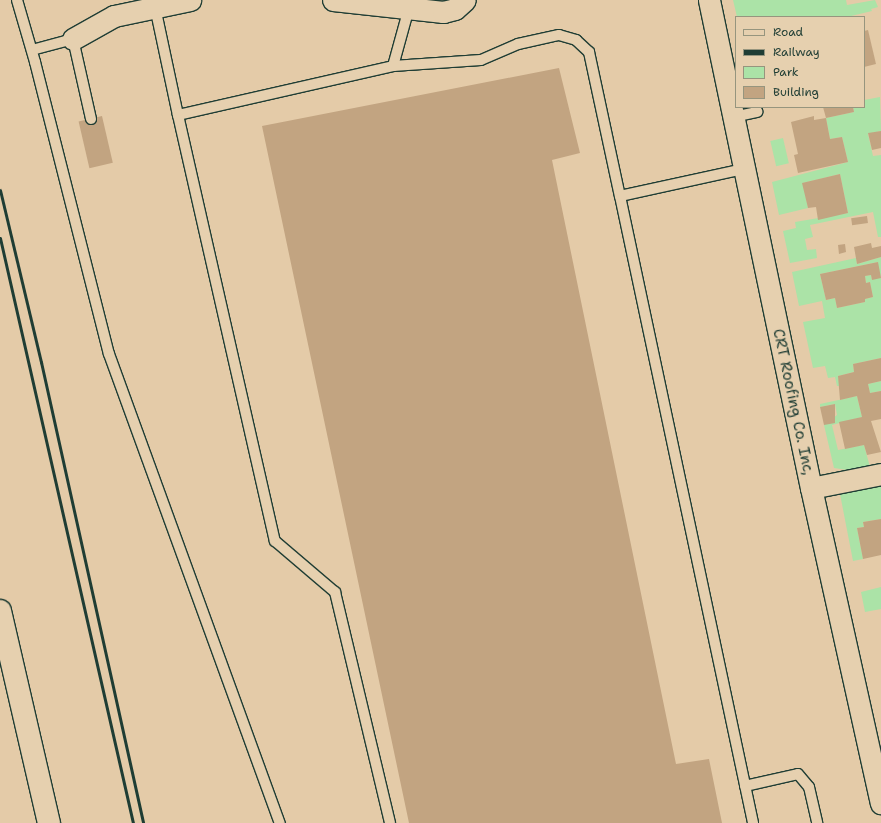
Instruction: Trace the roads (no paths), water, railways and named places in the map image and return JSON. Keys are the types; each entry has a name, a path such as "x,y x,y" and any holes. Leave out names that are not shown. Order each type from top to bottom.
{"highway":[{"path":"0,611 50,823"}],"street":[{"path":"73,39 114,16 190,0"},
{"path":"333,0 443,12 455,9 465,0"},
{"name":"CRT Roofing Co. Inc,","path":"709,0 811,488 881,803"},
{"path":"811,488 881,474"}],"lane":[{"path":"17,0 32,50 109,354 280,823"},
{"path":"155,8 275,541 335,592 390,823"},
{"path":"393,66 409,8"},
{"path":"178,115 393,66 481,60 518,44 559,35 576,40 589,52 753,823"},
{"path":"32,50 73,39 91,119"},
{"path":"733,117 757,112"},
{"path":"620,196 744,169"},
{"path":"745,786 798,774 809,787 817,823"}],"railway":[{"path":"0,190 41,362 143,823"},
{"path":"0,238 133,823"}]}
